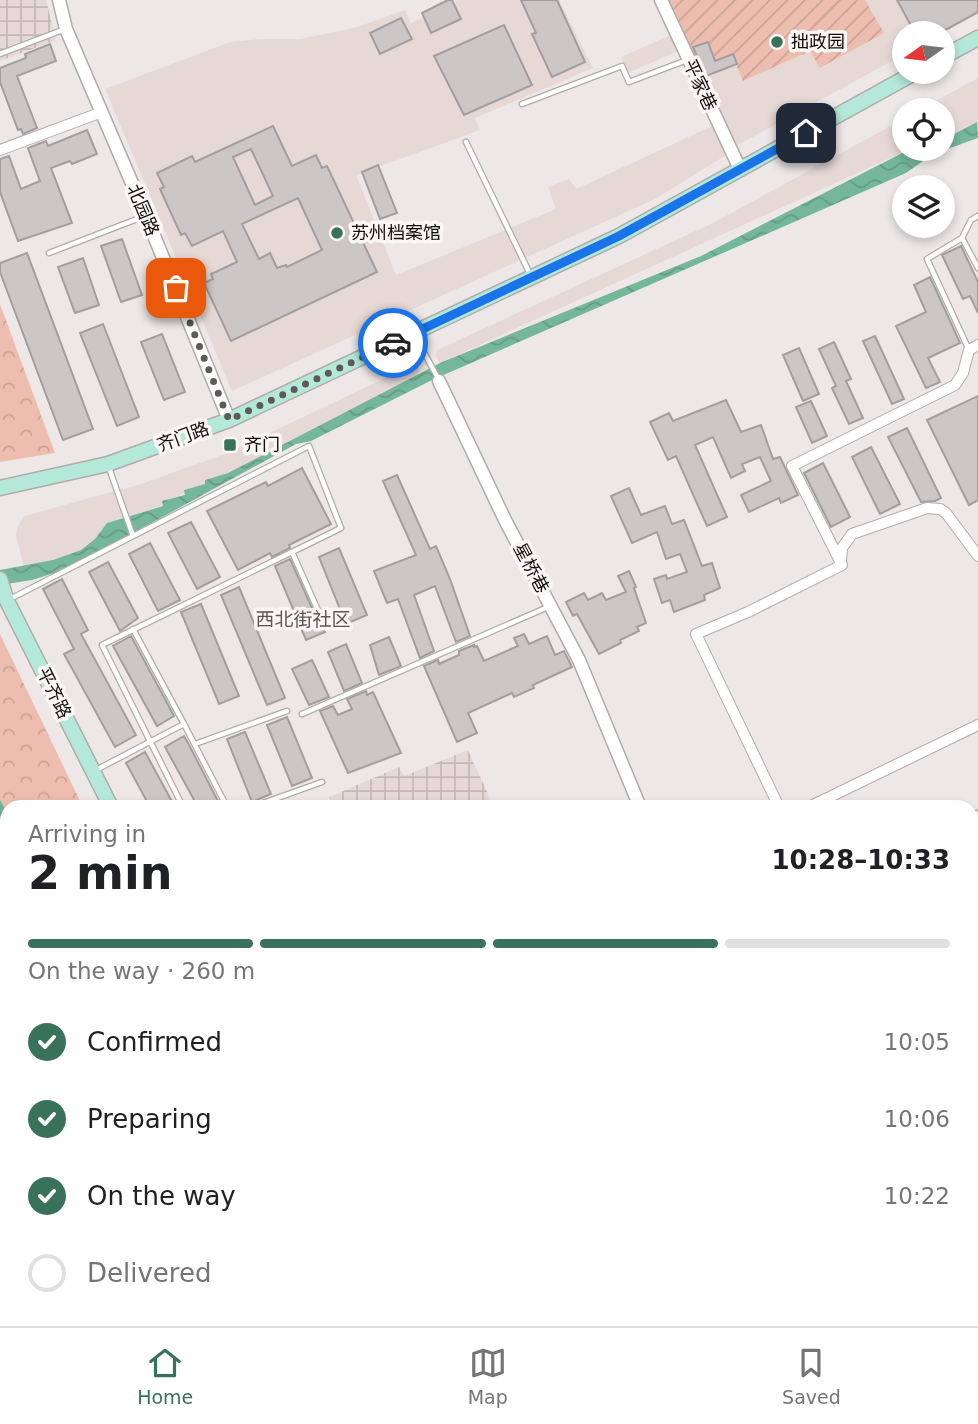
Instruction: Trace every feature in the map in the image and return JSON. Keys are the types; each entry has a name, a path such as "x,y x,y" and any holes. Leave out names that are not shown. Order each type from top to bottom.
{"main road":[{"path":"956,50 978,38"},
{"name":"齐门路","path":"0,488 108,464 229,420 619,236 894,84"},
{"name":"平齐路","path":"0,579 7,601 107,800"}],"street":[{"name":"北园路","path":"59,0 66,29 229,420"},
{"name":"平家巷","path":"661,0 740,169"},
{"path":"0,150 102,111"},
{"path":"842,565 792,466 955,385 973,347"},
{"name":"星桥巷","path":"439,381 505,520 579,660 637,800"},
{"path":"842,565 842,548 852,534 928,508 940,509 946,513 978,556"},
{"path":"776,800 696,634 748,612 842,565"},
{"path":"833,800 978,725"}],"lane":[{"path":"0,54 66,29"},
{"path":"522,104 622,66 629,82 688,60"},
{"path":"466,142 531,276"},
{"path":"49,253 146,216"},
{"path":"973,347 927,259 962,238 971,220 978,216"},
{"path":"962,238 978,268"},
{"name":"星桥巷","path":"414,333 439,381"},
{"path":"7,601 309,446 341,528 102,645 179,800"},
{"path":"108,464 133,535"},
{"path":"292,552 324,624"},
{"path":"302,714 551,606"},
{"path":"132,629 223,800"},
{"path":"195,744 288,711"},
{"path":"93,772 184,724"},
{"path":"272,800 322,782"}],"shaded area":[{"path":"0,0 46,0 56,40 0,61"},
{"path":"459,0 559,0 593,68 475,118 480,130 356,175 396,275 556,209 548,187 569,179 576,189 712,126 728,154 655,199 232,391 105,89 230,42 300,39 354,28 405,10 411,23"},
{"path":"865,0 978,0 978,14 956,26 956,21 892,21 892,61 736,146 702,77 737,64 744,81 810,50 821,68 883,33"},
{"path":"671,35 678,51 628,73 621,57"},
{"path":"978,78 978,123 955,134 955,98 941,98"},
{"path":"892,125 892,157 440,363 435,355 437,350 713,223"},
{"path":"417,363 420,373 228,473 205,480 206,484 185,490 185,494 162,501 164,505 107,523 95,539 81,550 24,567 16,536 24,516 141,484 225,454"},
{"path":"468,750 491,800 330,800 329,797 399,767 404,776"}],"green space":[{"name":"拙政园","path":"669,0 865,0 884,33 820,68 810,51 743,81 736,64 702,77"},
{"path":"0,304 55,453 0,462"},
{"path":"0,634 80,800 0,800"}],"water":[{"path":"977,122 978,138 955,146 955,134"},
{"path":"892,158 892,161 923,161 906,173 892,175 892,179 432,380 311,441 296,444 67,569 32,580 0,585 0,570 53,560 81,550 95,539 107,523 163,506 162,501 185,495 184,490 228,473 440,363 701,256"}],"building":[{"path":"452,0 461,19 431,33 422,13"},
{"path":"521,0 557,0 585,62 552,77 532,34 536,33"},
{"path":"897,0 978,0 978,12 956,24 956,21 908,21"},
{"path":"401,18 412,39 380,54 370,33"},
{"path":"504,25 532,85 464,115 434,56"},
{"path":"708,42 715,61 733,54 737,64 706,76 693,47"},
{"path":"50,44 56,61 17,76 37,128 23,134 21,129 18,130 0,82 0,68 26,58 25,54"},
{"name":"苏州档案馆","path":"273,126 292,166 316,155 322,168 327,166 377,272 231,341 204,283 213,279 211,274 237,262 223,231 192,246 185,233 181,235 160,189 164,187 157,173 192,156 195,162","holes":["251,149 273,196 255,205 233,157","298,198 322,250 287,267 277,268 270,253 259,259 242,224"]},
{"path":"87,130 97,154 72,164 70,161 51,168 72,223 18,241 0,192 0,159 9,156 21,189 40,181 28,148 46,141 48,146"},
{"path":"378,165 397,213 380,219 362,172"},
{"path":"122,239 142,295 121,302 101,246"},
{"path":"961,246 978,282 978,313 970,296 963,299 942,255"},
{"path":"27,253 93,429 63,440 0,272 0,263"},
{"path":"83,258 99,305 75,313 58,267"},
{"path":"930,277 960,343 928,358 940,382 926,388 896,326 926,312 914,285"},
{"path":"103,324 139,417 117,426 80,333"},
{"path":"162,334 185,392 164,400 141,342"},
{"path":"875,336 904,399 892,404 863,341"},
{"path":"834,342 851,379 846,381 863,418 849,424 832,388 836,386 819,349"},
{"path":"799,348 819,394 803,401 783,355"},
{"path":"978,396 978,500 969,505 927,420"},
{"path":"726,400 741,432 761,425 773,459 780,457 798,495 781,503 779,498 749,512 741,495 771,481 760,457 742,464 745,471 731,478 713,437 695,445 727,517 707,526 676,456 668,460 650,422 669,413 673,421"},
{"path":"811,401 827,436 812,443 796,407"},
{"path":"907,428 941,498 935,501 921,502 888,437"},
{"path":"871,447 900,504 880,514 852,457"},
{"path":"823,463 850,517 831,527 804,473"},
{"path":"302,468 331,524 289,545 290,548 272,557 270,553 238,570 207,511 266,482 268,486"},
{"path":"397,475 430,549 436,546 470,636 456,642 435,586 414,595 434,651 420,658 398,599 387,603 374,571 416,555 383,481"},
{"path":"629,488 641,515 665,506 672,524 684,520 702,566 712,563 720,588 704,595 705,600 674,612 670,600 662,603 654,579 666,575 667,579 687,572 680,554 666,559 657,532 632,543 611,496"},
{"path":"191,522 220,577 197,589 168,533"},
{"path":"150,543 180,600 158,611 129,554"},
{"path":"339,548 367,615 346,624 319,557"},
{"path":"290,559 325,632 306,640 275,566"},
{"path":"108,562 138,618 120,631 89,572"},
{"path":"629,571 646,623 637,627 639,631 620,640 621,643 599,654 577,614 573,616 566,602 584,593 588,600 602,593 606,600 626,592 618,576"},
{"path":"62,579 88,630 81,634 136,735 115,747 64,654 74,649 43,589"},
{"path":"239,587 285,698 267,705 221,595"},
{"path":"201,604 239,696 219,704 181,612"},
{"path":"524,634 529,644 547,636 555,655 564,651 572,667 514,697 512,693 468,713 477,733 457,742 424,666 438,660 439,664 474,645 484,661 518,646 514,638"},
{"path":"131,636 174,716 157,726 113,646"},
{"path":"389,637 401,666 379,675 370,645"},
{"path":"346,644 362,683 344,691 328,652"},
{"path":"312,660 329,697 309,705 292,669"},
{"path":"366,691 367,695 373,692 401,753 348,773 320,711 333,706 338,715 352,709 347,699"},
{"path":"287,717 312,778 292,786 267,725"},
{"path":"245,732 271,794 251,800 227,739"},
{"path":"184,736 217,800 194,800 165,747"},
{"path":"145,752 171,800 146,800 126,763"}],"way so far":[{"path":"176,288 229,420 393,343"}],"place":[{"name":"拙政园","path":"777,42"},
{"name":"苏州档案馆","path":"337,233"},
{"name":"齐门","path":"230,445"}],"district":[{"name":"西北街社区","path":"303,619"}],"route":[{"path":"393,343 619,236 806,133"}]}
